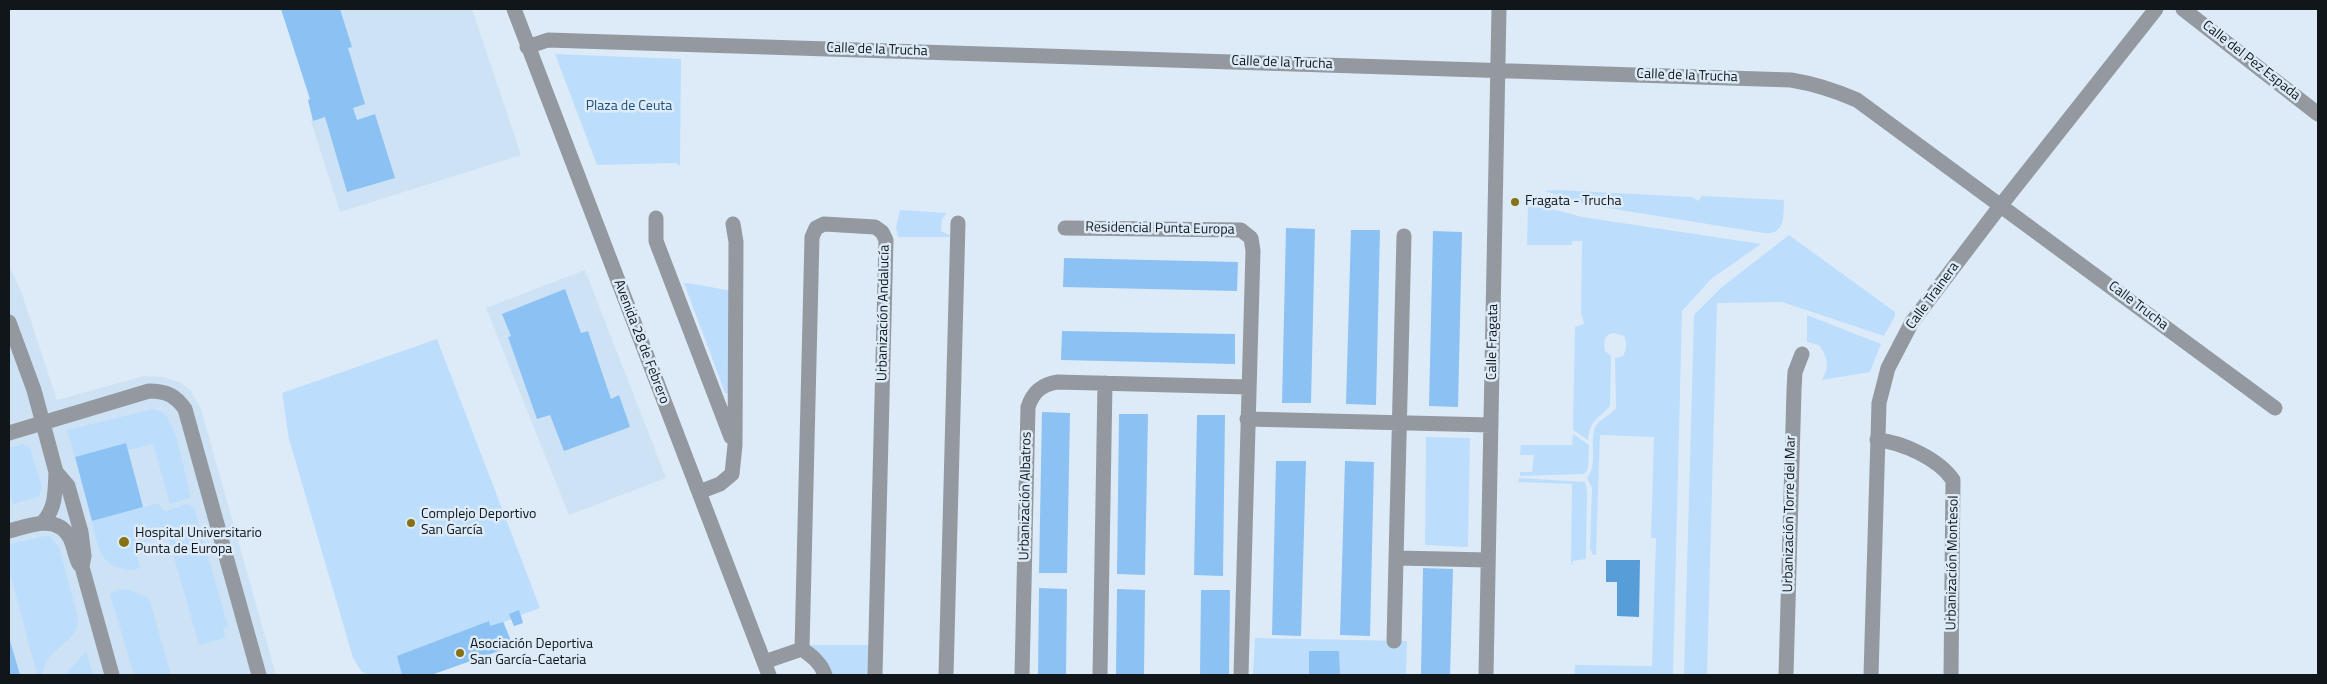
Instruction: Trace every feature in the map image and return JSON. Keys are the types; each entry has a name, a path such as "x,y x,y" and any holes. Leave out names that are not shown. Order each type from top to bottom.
{"street":[{"name":"Avenida 28 de Febrero","path":"514,9 767,669"},
{"name":"Calle Fragata","path":"1486,675 1499,9"},
{"name":"Calle Trainera","path":"1871,675 1879,402 1888,368 1912,322 2001,205 2156,9"},
{"name":"Calle del Pez Espada","path":"2183,9 2318,114"},
{"name":"Calle de la Trucha","path":"527,47 548,40 1498,69 1791,80 1831,88 1857,100 2001,205"},
{"name":"Calle Trucha","path":"2001,205 2274,408"},
{"path":"656,218 656,241 735,445"},
{"path":"946,675 958,223"},
{"path":"699,492 720,484 732,474 735,445 736,242 733,224"},
{"name":"Urbanización Andalucía","path":"802,649 812,237 816,228 824,224 875,227 882,232 886,240 875,675"},
{"name":"Residencial Punta Europa","path":"1065,228 1241,230 1251,238 1253,251 1241,675"},
{"path":"1394,641 1404,236"},
{"path":"9,322 23,358 56,472 54,504 51,513 44,522"},
{"name":"Urbanización Torre del Mar","path":"1786,675 1794,372 1802,354"},
{"name":"Urbanización Albatros","path":"1022,675 1028,407 1035,392 1050,383 1248,387"},
{"path":"1100,675 1105,383"},
{"path":"9,433 149,391 161,391 171,394 178,400 185,409 259,675"},
{"path":"1247,419 1491,425"},
{"name":"Urbanización Montesol","path":"1877,440 1903,444 1947,470 1953,480 1951,675"},
{"path":"56,472 68,486 81,532 84,556 82,567"},
{"path":"9,531 44,522 56,525 69,536 82,567 112,675"},
{"path":"1397,558 1488,560"},
{"path":"767,669 802,649 823,668 825,675"}],"shaded area":[{"path":"281,9 472,9 521,155 340,212 311,121 313,120 308,100 310,99"},
{"name":"Hospital Universitario Punta de Europa","path":"9,265 22,294 57,400 144,376 164,377 181,383 191,391 201,409 276,675 9,675"},
{"path":"585,270 666,478 569,515 486,308"}],"green space":[{"name":"Plaza de Ceuta","path":"555,54 681,59 680,166 676,163 597,165"},
{"path":"1558,190 1692,197 1698,201 1702,196 1784,200 1783,218 1780,228 1771,233 1764,233 1595,206 1544,191"},
{"path":"1528,206 1556,210 1582,217 1761,244 1711,279 1682,311 1673,675 1574,675 1575,665 1652,666 1656,538 1651,538 1654,437 1600,435 1596,555 1593,555 1590,548 1592,488 1587,478 1593,461 1593,437 1597,424 1616,408 1615,358 1623,356 1626,342 1624,336 1614,333 1608,335 1605,339 1605,351 1611,356 1610,406 1595,420 1588,440 1573,430 1575,327 1584,324 1581,313 1582,241 1572,241 1572,245 1527,245"},
{"path":"900,210 947,213 942,219 941,231 953,237 898,237 896,227"},
{"path":"1789,235 1895,312 1895,316 1884,336 1782,302 1717,303 1707,675 1684,675 1694,315 1722,287"},
{"path":"684,283 733,291 729,394 725,393"},
{"path":"1807,315 1881,344 1870,372 1822,380 1827,362 1819,345 1807,342"},
{"name":"Complejo Deportivo San García","path":"437,339 540,608 521,615 523,623 514,626 511,619 504,622 513,646 431,675 367,675 361,671 353,658 289,439 282,393"},
{"path":"154,409 165,414 171,425 178,444 190,493 190,498 170,504 153,444 128,450 126,443 75,457 67,430"},
{"path":"1573,434 1589,445 1588,469 1584,474 1520,476 1520,472 1532,472 1534,455 1520,455 1521,445 1572,445"},
{"path":"1426,437 1470,438 1468,547 1425,545"},
{"path":"23,444 30,448 42,487 39,497 13,504 9,489 9,448"},
{"path":"1519,478 1585,482 1587,491 1586,559 1573,561 1571,566 1572,484 1518,482"},
{"path":"159,503 162,509 166,511 187,504 194,507 228,627 223,628 225,638 199,645 168,536 134,544 140,568 135,570 113,565 107,561 100,550 92,521"},
{"path":"50,536 59,547 78,618 74,633 51,656 42,675 37,675 9,568 9,544"},
{"path":"118,589 131,590 149,598 171,675 134,675 110,594"},
{"path":"1255,638 1407,641 1406,675 1253,675"},
{"path":"811,645 870,645 869,675 831,675"},
{"path":"86,651 93,675 66,675 66,674"}],"water":[{"path":"1606,560 1640,560 1639,617 1617,616 1617,582 1606,582"}],"building":[{"path":"281,9 340,9 352,47 348,48 365,104 353,108 357,120 375,114 395,178 347,192 325,117 313,121 308,100 310,99"},
{"path":"1286,228 1315,229 1311,403 1282,403"},
{"path":"1351,230 1380,230 1376,405 1346,404"},
{"path":"1433,231 1462,232 1458,407 1429,406"},
{"path":"1064,258 1238,262 1237,291 1063,287"},
{"path":"565,289 581,333 588,331 611,399 619,395 630,427 564,451 550,415 537,419 508,337 511,336 502,314"},
{"path":"1062,331 1235,334 1235,364 1061,360"},
{"path":"1042,412 1070,413 1067,573 1039,573"},
{"path":"1119,414 1148,414 1145,575 1117,574"},
{"path":"1197,415 1225,415 1223,576 1194,575"},
{"path":"126,443 143,507 92,521 75,457"},
{"path":"1276,461 1306,461 1301,636 1272,635"},
{"path":"1345,461 1374,462 1370,636 1340,635"},
{"path":"1423,568 1453,569 1450,675 1421,675"},
{"path":"1039,588 1067,589 1066,675 1038,675"},
{"path":"1117,589 1145,590 1144,675 1116,675"},
{"path":"1201,590 1230,590 1229,675 1200,675"},
{"path":"519,610 523,623 514,626 509,614"},
{"path":"489,621 490,626 503,622 513,646 431,675 402,675 397,656"},
{"path":"9,637 20,675 9,675"},
{"path":"1309,651 1339,651 1340,675 1309,675"}],"place":[{"name":"Fragata - Trucha","path":"1515,202"},
{"name":"Complejo Deportivo San García","path":"411,523"},
{"name":"Hospital Universitario Punta de Europa","path":"124,542"},
{"name":"Asociación Deportiva San García-Caetaria","path":"460,653"}]}
